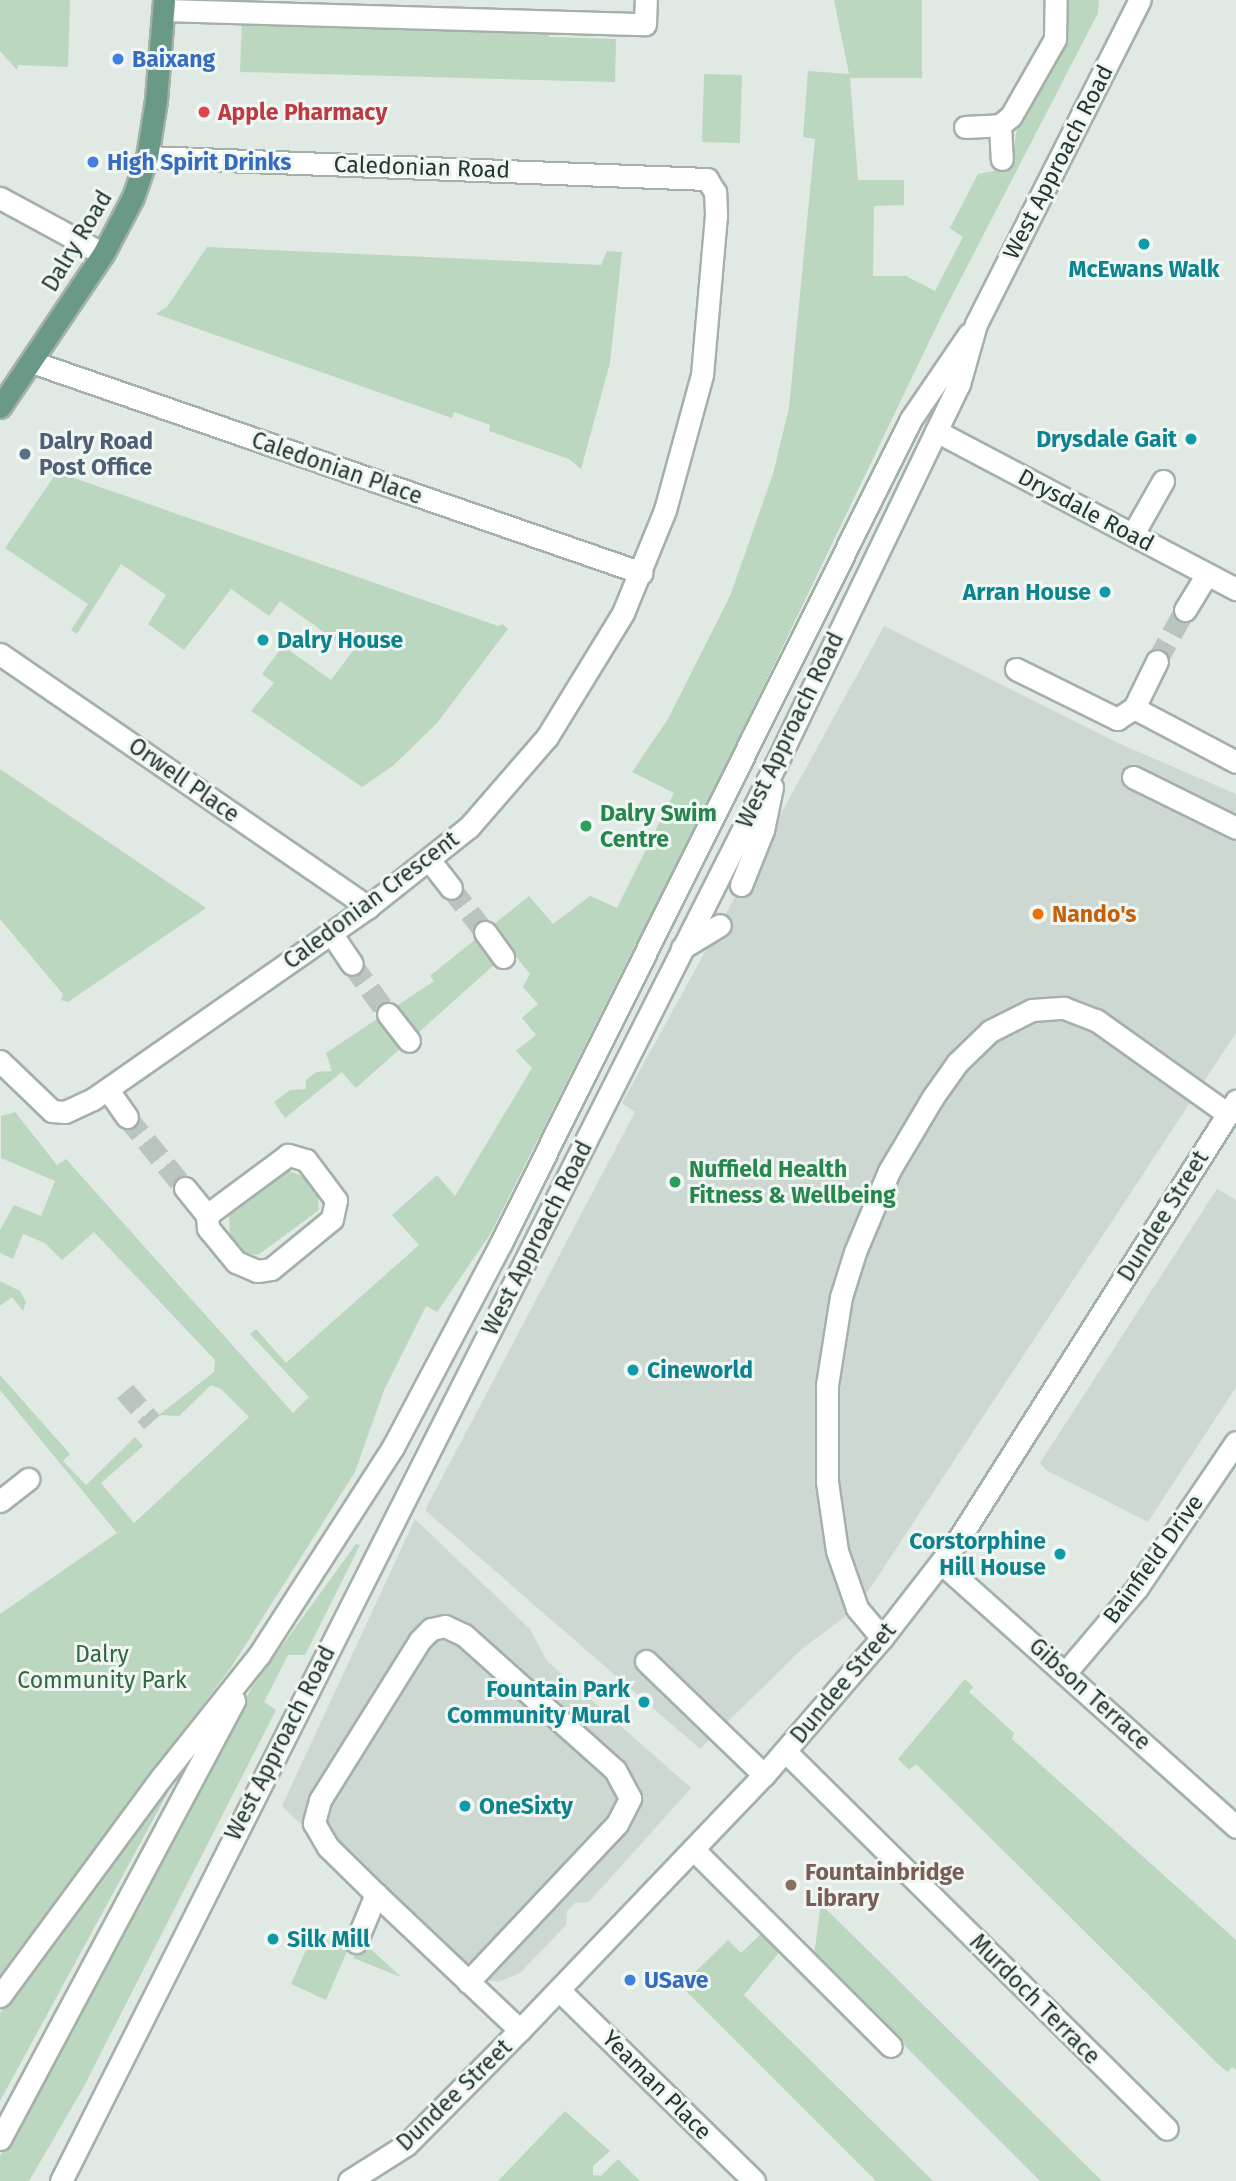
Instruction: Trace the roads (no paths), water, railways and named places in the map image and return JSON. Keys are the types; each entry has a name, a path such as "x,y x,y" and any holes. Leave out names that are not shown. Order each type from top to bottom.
{"main road":[{"name":"Dalry Road","path":"0,407 103,254 126,213 146,157 164,5"}],"street":[{"path":"164,5 645,24 646,0"},
{"path":"965,127 1000,125 1011,116 1055,39 1056,0"},
{"name":"West Approach Road","path":"0,2139 259,1656 393,1447 501,1243 911,419 976,324 1140,0"},
{"path":"1000,125 1002,159"},
{"name":"Caledonian Road","path":"146,157 697,177"},
{"name":"Caledonian Crescent","path":"0,1061 52,1111 65,1112 107,1090 430,862 494,801 547,737 606,645 642,573 685,447 705,357 716,200 709,181 697,177"},
{"path":"0,198 103,254"},
{"name":"West Approach Road","path":"61,2181 567,1182 680,949 776,764 958,384 976,324"},
{"name":"Caledonian Place","path":"32,362 642,573"},
{"name":"Drysdale Road","path":"936,431 1236,589"},
{"path":"1132,534 1163,481"},
{"path":"1185,610 1206,574"},
{"name":"Orwell Place","path":"0,654 368,907"},
{"path":"1016,669 1117,719 1134,708 1157,662"},
{"path":"1134,708 1236,762"},
{"path":"741,885 763,830 776,764"},
{"path":"1133,777 1236,828"},
{"path":"430,862 451,888"},
{"path":"680,949 720,925"},
{"path":"485,932 503,957"},
{"path":"331,933 352,964"},
{"path":"882,1638 858,1608 837,1551 827,1482 827,1385 841,1297 856,1252 889,1171 933,1097 957,1063 990,1031 1032,1010 1064,1008 1096,1020 1232,1107"},
{"path":"388,1014 409,1041"},
{"path":"107,1090 127,1117"},
{"name":"Dundee Street","path":"349,2181 406,2145 520,2030 764,1775 882,1638 941,1563 1232,1107"},
{"path":"186,1188 206,1215 208,1228 236,1262 262,1271 271,1269 332,1219 336,1200 306,1160 288,1155 206,1215"},
{"name":"Bainfield Drive","path":"1066,1672 1137,1588 1236,1442"},
{"path":"0,1501 28,1479"},
{"name":"Gibson Terrace","path":"941,1563 1066,1672 1236,1827"},
{"path":"468,1982 617,1825 630,1798 615,1770 454,1628 431,1629 420,1640 315,1812 318,1836 376,1894 468,1982 520,2030"},
{"name":"West Approach Road","path":"0,1997 160,1779 259,1656"},
{"path":"646,1661 764,1775"},
{"name":"Murdoch Terrace","path":"785,1751 1167,2129"},
{"path":"693,1849 891,2046"},
{"path":"356,1942 376,1894"},
{"name":"Yeaman Place","path":"559,1990 754,2181"},
{"name":"West Approach Road","path":"49,2181 79,2143"}],"tunnel":[{"path":"1157,661 1185,610"},
{"path":"451,888 485,932"},
{"path":"352,964 388,1014"},
{"path":"127,1117 185,1188"},
{"path":"125,1391 152,1422"}],"place":[{"name":"Baixang","path":"118,59"},
{"name":"Apple Pharmacy","path":"204,112"},
{"name":"High Spirit Drinks","path":"93,162"},
{"name":"McEwans Walk","path":"1144,244"},
{"name":"Drysdale Gait","path":"1191,439"},
{"name":"Dalry Road Post Office","path":"25,454"},
{"name":"Arran House","path":"1105,592"},
{"name":"Dalry House","path":"263,640"},
{"name":"Dalry Swim Centre","path":"586,826"},
{"name":"Nando's","path":"1038,914"},
{"name":"Nuffield Health Fitness & Wellbeing","path":"675,1182"},
{"name":"Cineworld","path":"633,1370"},
{"name":"Corstorphine Hill House","path":"1060,1554"},
{"name":"Fountain Park Community Mural","path":"644,1702"},
{"name":"OneSixty","path":"465,1806"},
{"name":"Fountainbridge Library","path":"791,1885"},
{"name":"Silk Mill","path":"273,1939"},
{"name":"USave","path":"630,1980"}],"park label":[{"name":"Dalry Community Park","path":"102,1667"}]}
